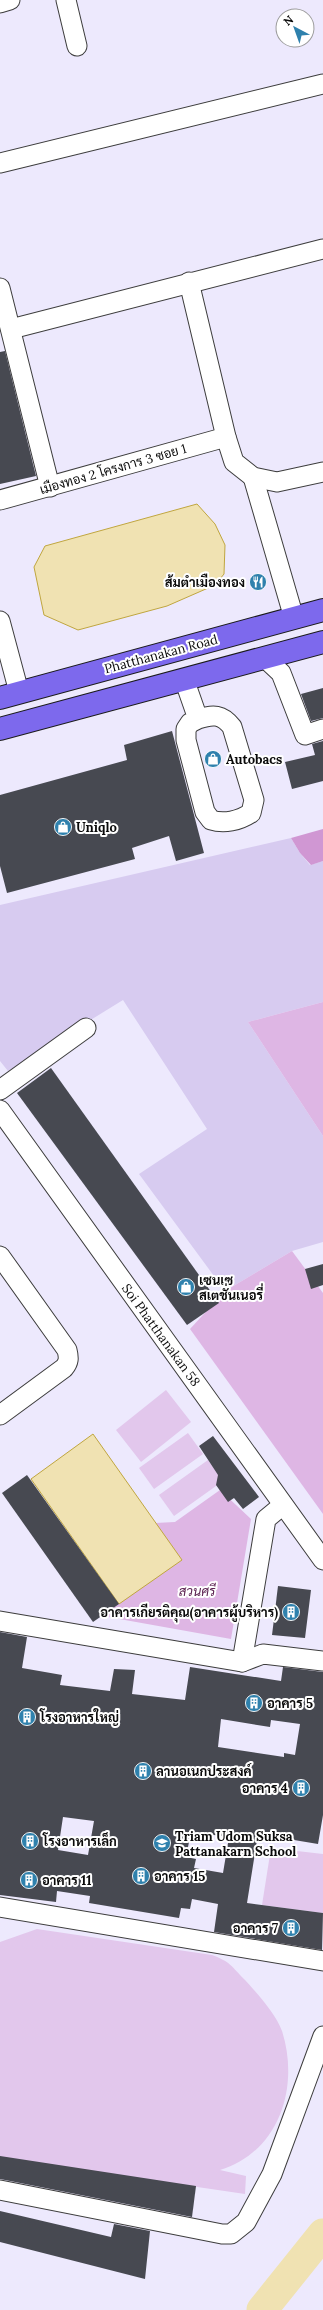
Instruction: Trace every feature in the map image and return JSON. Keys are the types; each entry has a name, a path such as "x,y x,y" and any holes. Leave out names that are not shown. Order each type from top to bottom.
{"main road":[{"name":"Phatthanakan Road","path":"10,695 323,610"},
{"path":"0,729 323,642"},
{"path":"10,695 38,720"}],"street":[{"path":"0,3 10,0"},
{"path":"66,0 77,46"},
{"path":"0,164 323,84"},
{"path":"11,329 323,249"},
{"path":"190,282 226,437 234,462 253,478 277,482 323,472"},
{"path":"0,288 50,487"},
{"name":"เมืองทอง 2 โครงการ 3 ซอย 1","path":"0,500 226,437"},
{"path":"253,478 294,618"},
{"path":"0,621 10,695"},
{"path":"265,658 282,673 305,735 323,730"},
{"path":"184,679 198,719"},
{"path":"211,715 217,715 226,718 232,727 254,800 251,813 243,818 221,823 211,820 205,812 186,740 186,729 190,723 198,719 211,715"},
{"path":"0,1090 86,1028"},
{"name":"Soi Phatthanakan 58","path":"0,1110 323,1560"},
{"path":"0,1256 67,1350 69,1357 64,1368 0,1415"},
{"path":"242,1662 266,1519 283,1505"},
{"path":"0,1621 242,1662 263,1654 323,1661"},
{"path":"0,1907 323,1961"},
{"path":"0,2190 222,2234 231,2234 246,2222 272,2174 323,2036"}],"shaded area":[{"path":"197,504 215,524 225,545 224,574 215,585 167,606 78,630 44,615 34,567 45,546"},
{"path":"323,829 323,861 311,865 300,853 291,838"},
{"path":"291,838 300,853 310,865 323,861 323,1002 248,1022 323,1136 323,1242 292,1251 225,1291 139,1174 207,1129 123,1000 8,1071 0,1061 0,905"},
{"path":"166,1390 191,1422 141,1462 116,1430"},
{"path":"188,1433 203,1454 154,1489 139,1468"},
{"path":"93,1434 182,1560 119,1604 31,1479"},
{"path":"208,1460 223,1481 174,1516 159,1495"},
{"path":"271,1848 323,1854 323,1913 262,1905"},
{"path":"37,1929 212,1955 230,1965 266,2004 279,2024 287,2052 288,2074 286,2095 280,2115 270,2133 257,2149 240,2161 220,2170 246,2176 245,2194 0,2158 0,1942"}],"green space":[{"path":"323,1002 323,1136 248,1022"},
{"path":"292,1251 323,1293 323,1514 190,1329 225,1291"},
{"name":"สวนศรี","path":"220,1490 251,1519 231,1639 97,1615 155,1523 175,1522"}],"building":[{"path":"5,351 36,476 0,484 0,352"},
{"path":"323,688 323,718 311,721 301,694"},
{"name":"Uniqlo","path":"172,731 204,853 176,861 169,836 132,848 135,859 7,893 0,866 0,795 127,760 124,745"},
{"path":"323,741 323,781 292,789 285,762 315,755 312,744"},
{"path":"51,1068 219,1303 187,1325 17,1093"},
{"path":"323,1264 323,1285 311,1289 305,1269"},
{"path":"213,1436 259,1497 243,1509 234,1498 228,1502 216,1485 218,1475 199,1446"},
{"path":"27,1475 119,1604 93,1622 2,1493"},
{"name":"อาคารเกียรติคุณ(อาคารผู้บริหาร)","path":"278,1586 311,1590 305,1638 272,1635"},
{"path":"0,1632 27,1637 22,1668 62,1675 60,1685 110,1691 114,1669 135,1670 132,1694 185,1700 190,1667 281,1681 283,1667 323,1672 323,1815 318,1844 258,1834 247,1903 323,1913 322,1950 214,1932 218,1904 192,1899 190,1909 181,1908 179,1918 89,1903 90,1896 57,1891 56,1902 0,1895","holes":["221,1719 270,1727 271,1720 300,1724 295,1755 284,1753 284,1757 218,1747","63,1817 94,1821 88,1855 58,1850","191,1832 229,1837 223,1873 194,1868 196,1859 186,1857"]},
{"path":"0,2156 196,2186 192,2217 0,2179"},
{"path":"0,2211 111,2237 114,2224 150,2231 145,2279 0,2242"}],"waterway":[{"path":"262,2310 323,2234"}],"place":[{"name":"ส้มตำเมืองทอง","path":"258,582"},
{"name":"Autobacs","path":"213,759"},
{"name":"Uniqlo","path":"63,827"},
{"name":"เซนเซ สเตชั่นเนอรี่","path":"186,1287"},
{"name":"อาคารเกียรติคุณ(อาคารผู้บริหาร)","path":"291,1612"},
{"name":"อาคาร 5","path":"254,1703"},
{"name":"โรงอาหารใหญ่","path":"27,1717"},
{"name":"ลานอเนกประสงค์","path":"143,1771"},
{"name":"อาคาร 4","path":"301,1788"},
{"name":"โรงอาหารเล็ก","path":"30,1841"},
{"name":"Triam Udom Suksa Pattanakarn School","path":"162,1843"},
{"name":"อาคาร 15","path":"141,1876"},
{"name":"อาคาร 11","path":"29,1880"},
{"name":"อาคาร 7","path":"291,1928"}]}
